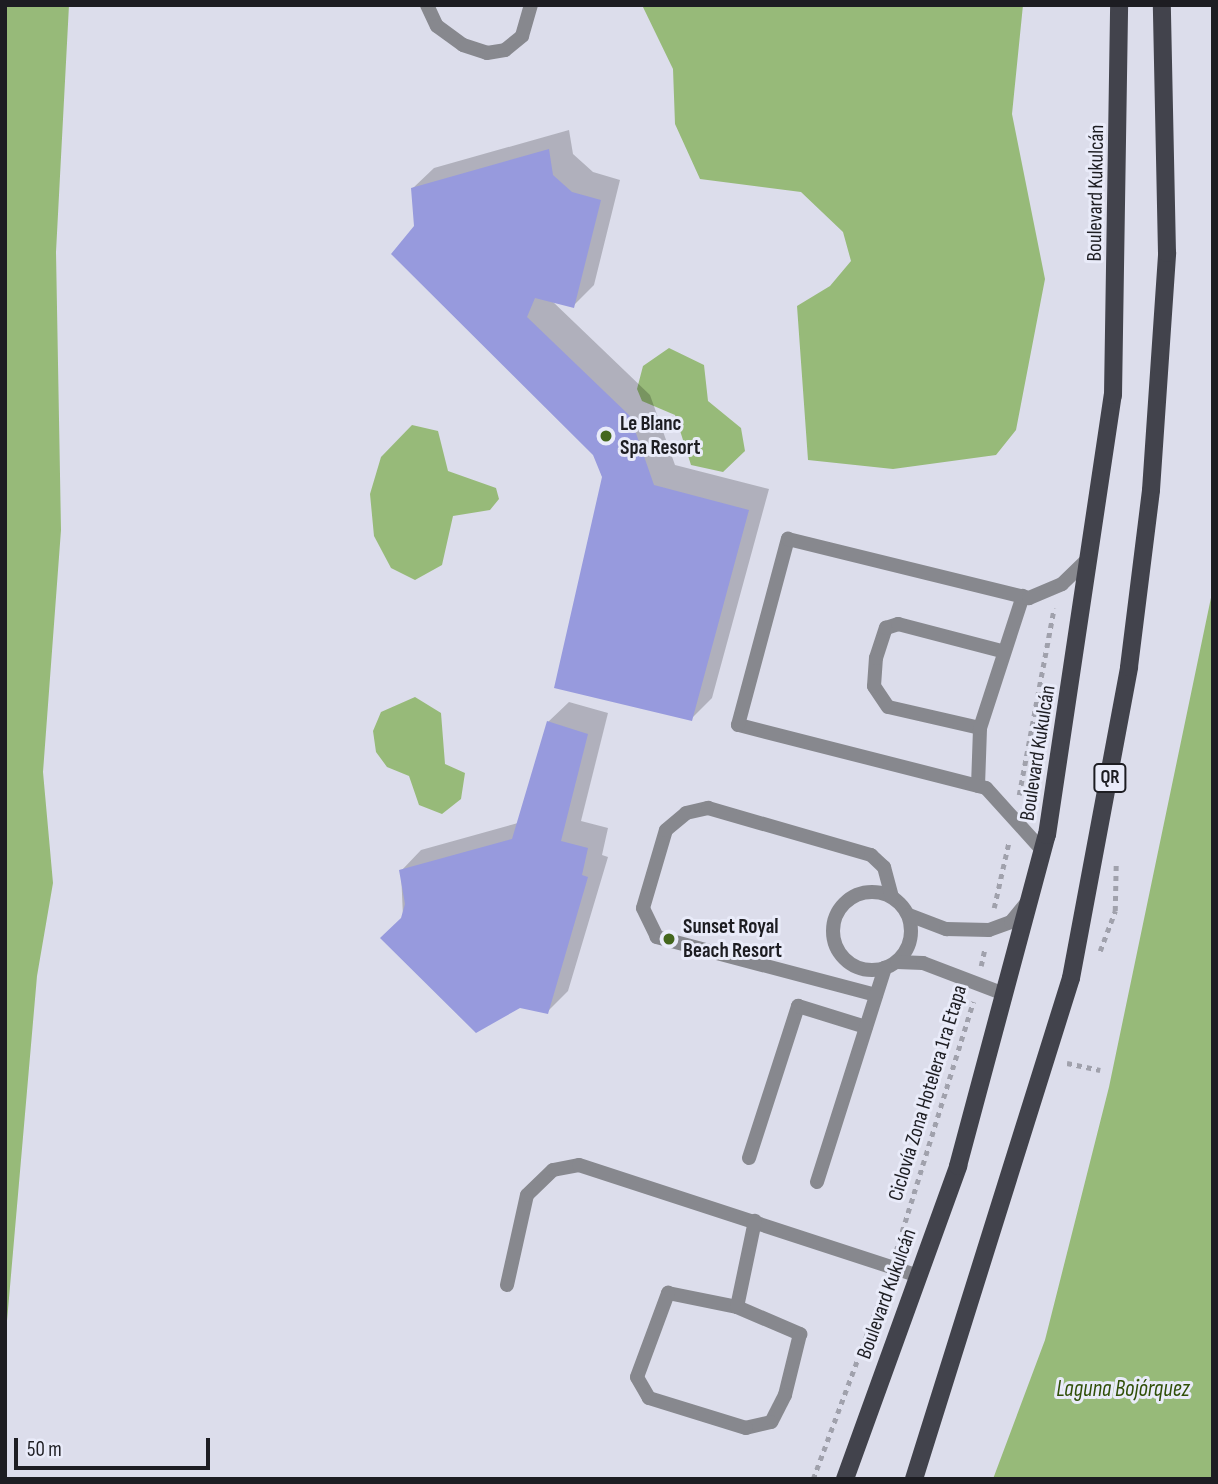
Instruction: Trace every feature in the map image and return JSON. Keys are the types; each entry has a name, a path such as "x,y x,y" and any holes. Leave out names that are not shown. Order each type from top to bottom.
{"main road":[{"name":"Boulevard Kukulcán","path":"845,1479 958,1166 1043,851 1094,554 1114,395 1119,5"},
{"name":"QR","path":"914,1479 1071,978 1104,815 1152,490 1167,253 1162,5"}],"lane":[{"path":"426,5 437,26 463,46 487,53 505,50 522,36 531,5"},
{"path":"1043,851 1015,814 978,786 738,725 788,539 1023,596 1062,583 1094,554"},
{"path":"978,786 980,728 1002,651 1023,596"},
{"path":"980,728 888,707 873,686 876,658 886,628 898,624 1002,651"},
{"path":"876,995 657,937 643,908 666,830 686,813 708,807 871,855 884,867 892,897"},
{"path":"1004,994 923,963 849,963 833,930 852,897 878,892 892,897 909,915 946,929 989,930 1011,922 1030,898"},
{"path":"817,1182 876,995 891,965 911,941 909,915"},
{"path":"749,1158 798,1006 866,1027"},
{"path":"507,1285 527,1195 553,1170 579,1165 918,1276"},
{"path":"737,1307 755,1222"},
{"path":"668,1293 737,1307 800,1334 785,1395 771,1422 746,1428 649,1398 637,1377 668,1293"}],"path":[{"name":"Ciclovía Zona Hotelera 1ra Etapa","path":"813,1479 891,1267 977,985 1062,583"},
{"path":"1062,1062 1100,1070"}],"water":[{"path":"5,5 69,5 56,252 61,530 43,772 53,883 37,976 5,1344"},
{"path":"642,5 1023,5 1012,114 1045,279 1016,430 996,455 893,469 808,460 797,306 830,286 851,261 843,232 801,192 700,179 675,124 673,69"},
{"path":"669,348 704,365 708,401 741,428 745,451 723,472 691,465 675,415 642,401 637,389 643,366"},
{"path":"412,425 438,431 448,471 496,488 499,499 490,510 453,516 442,565 415,580 391,568 374,536 370,494 381,457"},
{"name":"Laguna Bojórquez","path":"1213,588 1213,1479 993,1479 1045,1340 1109,1087"},
{"path":"415,697 441,713 445,764 465,773 461,799 442,814 419,805 409,776 387,767 376,752 373,731 381,712"}],"building":[{"name":"Le Blanc Spa Resort","path":"549,149 553,175 572,192 601,200 574,308 535,298 527,317 630,416 654,485 749,510 692,721 554,688 602,477 593,455 391,254 414,226 411,188"},
{"path":"547,721 588,734 561,841 588,848 582,875 588,877 548,1014 520,1008 476,1033 380,938 401,918 405,904 399,870 512,839"}],"place":[{"name":"Le Blanc Spa Resort","path":"606,436"},
{"name":"Sunset Royal Beach Resort","path":"669,939"}]}
